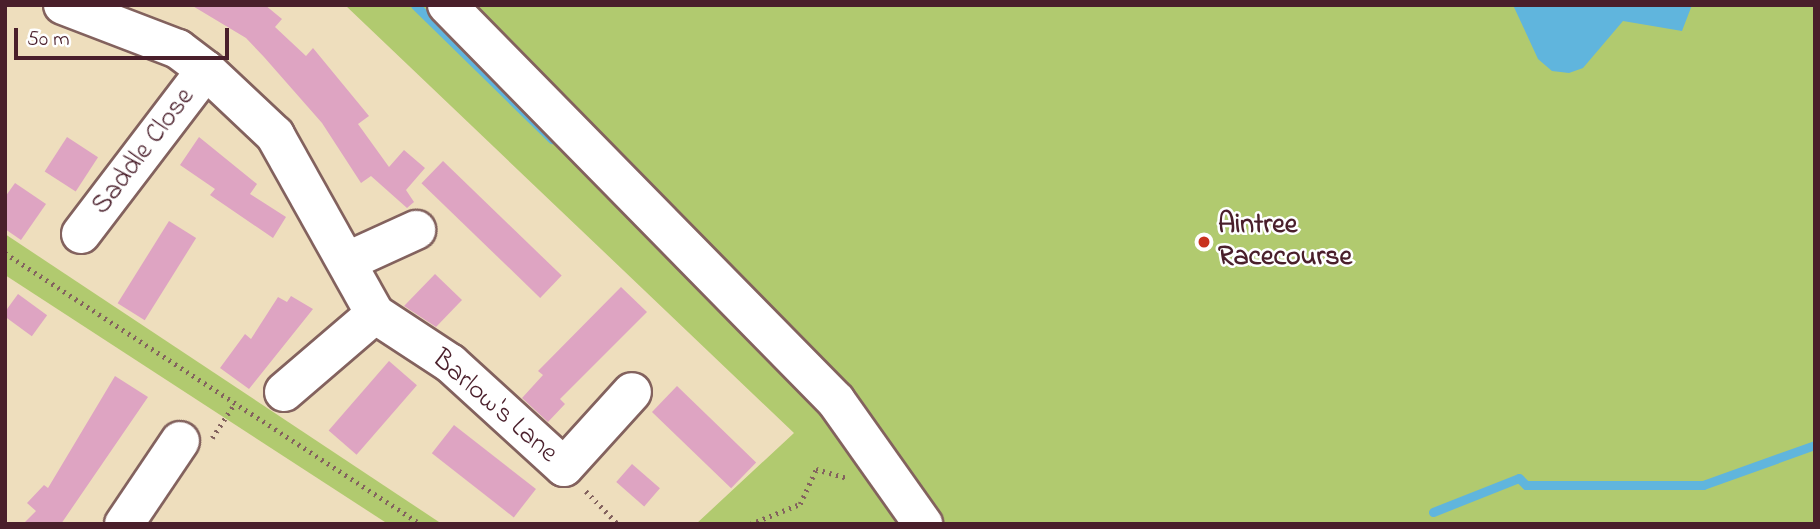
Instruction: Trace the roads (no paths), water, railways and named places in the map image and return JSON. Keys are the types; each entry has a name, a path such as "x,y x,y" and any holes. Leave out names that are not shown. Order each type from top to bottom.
{"street":[{"name":"Barlow's Lane","path":"63,5 178,50 206,70 275,135 348,261 375,314 450,363 564,467 632,392"},
{"path":"447,5 836,401 923,524"},
{"name":"Saddle Close","path":"81,234 206,70"},
{"path":"348,261 415,230"},
{"path":"284,392 375,314"},
{"path":"124,524 180,441"}],"water":[{"path":"1513,5 1692,5 1682,31 1623,21 1583,68 1569,73 1552,71 1538,59"}],"waterway":[{"path":"415,5 552,139"},
{"path":"1433,512 1519,478 1526,485 1703,485 1815,445"}],"place":[{"name":"Aintree Racecourse","path":"1204,242"}]}
